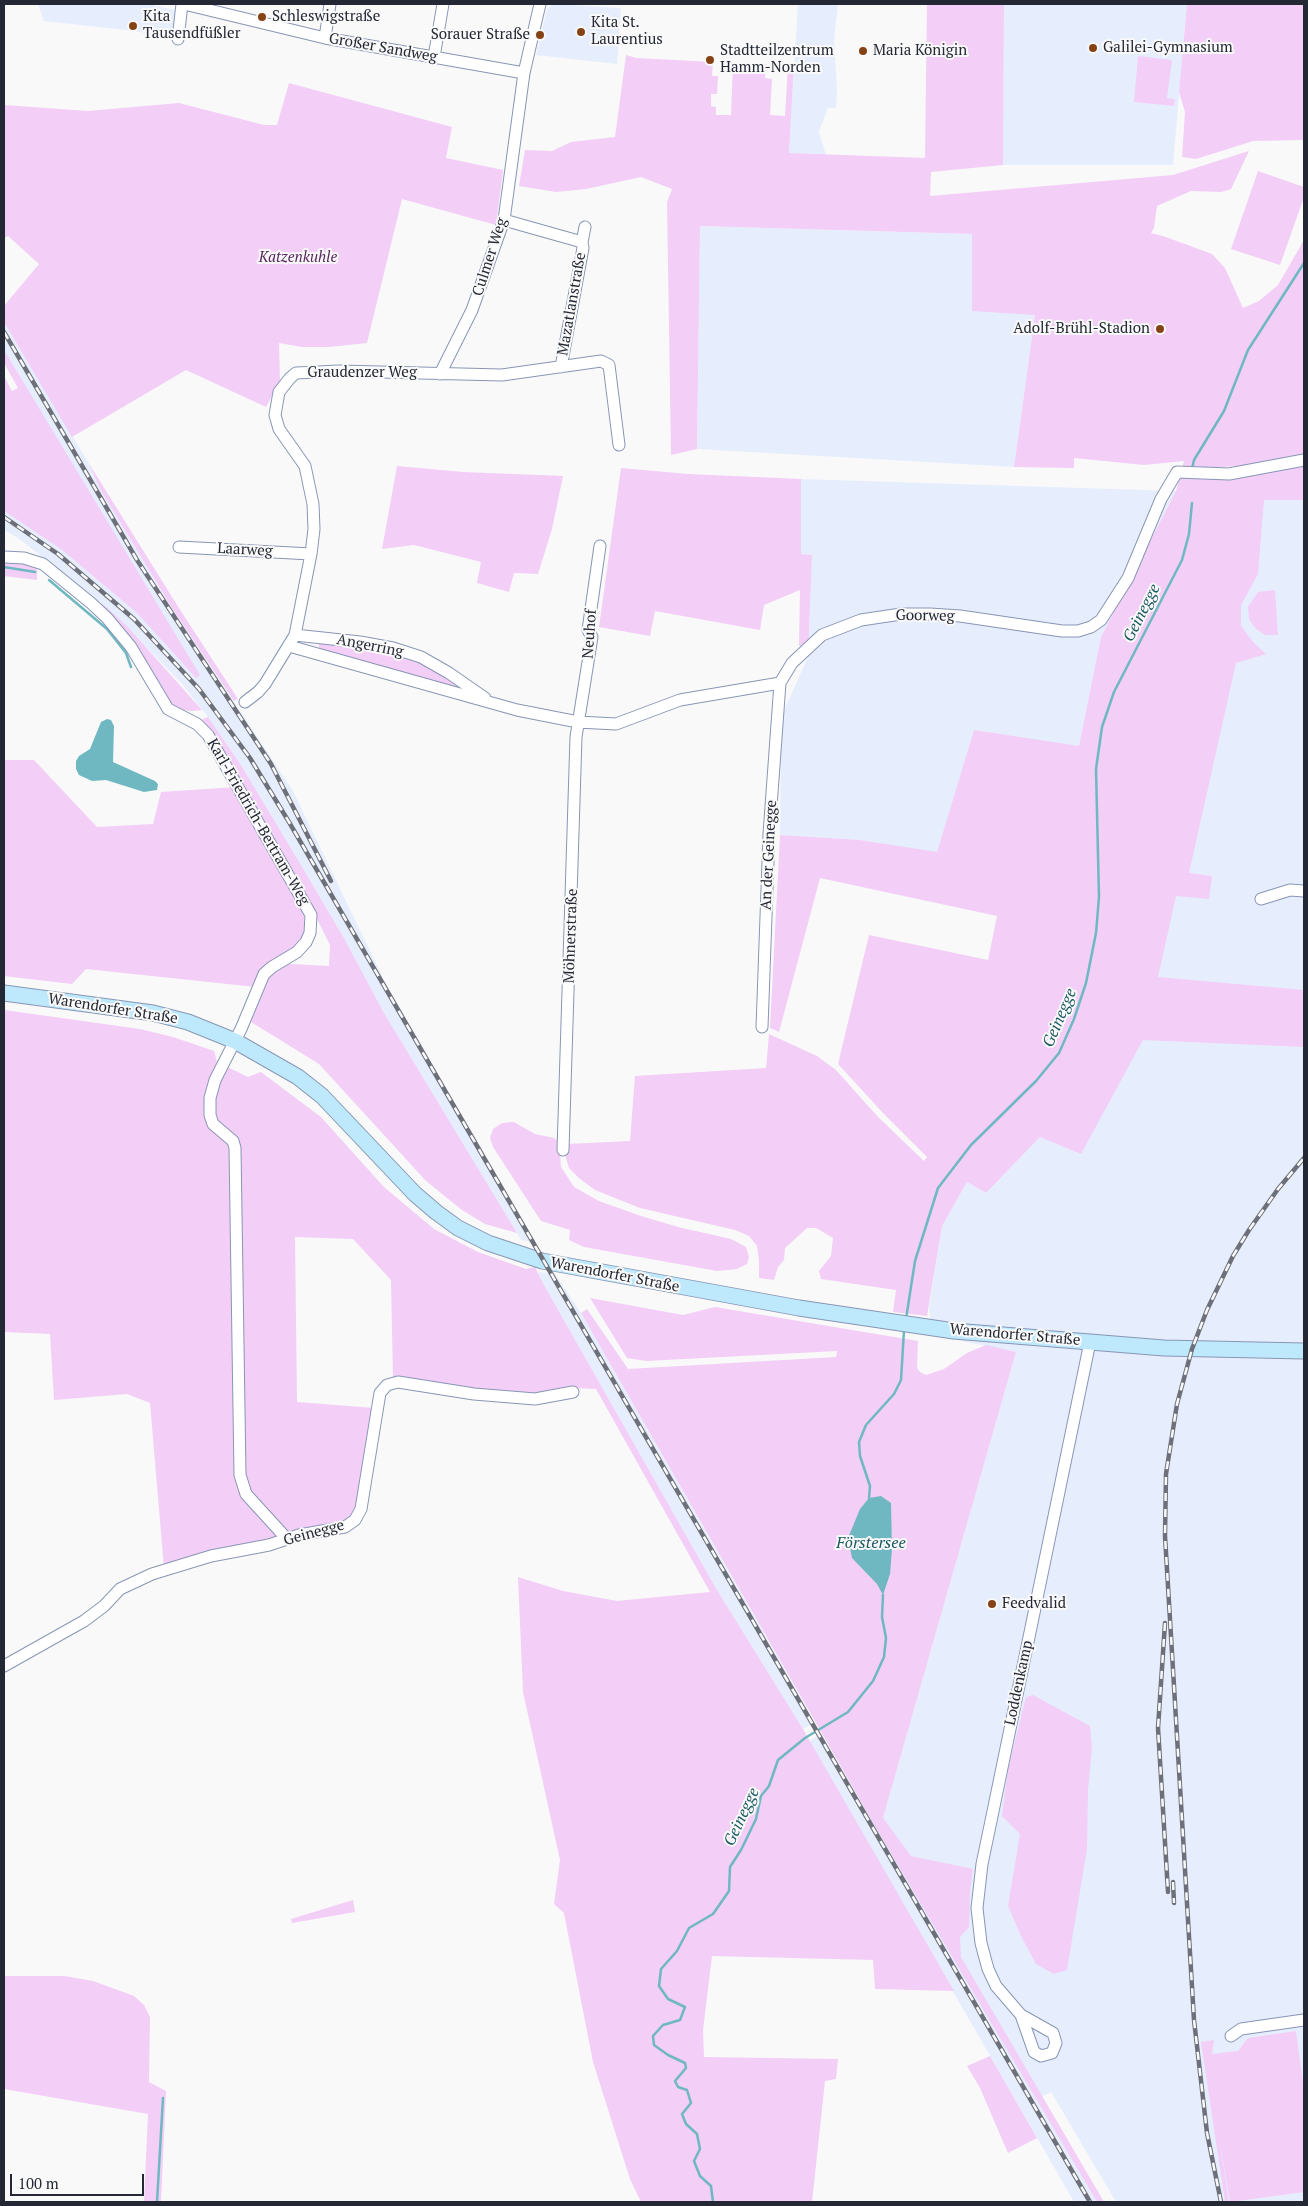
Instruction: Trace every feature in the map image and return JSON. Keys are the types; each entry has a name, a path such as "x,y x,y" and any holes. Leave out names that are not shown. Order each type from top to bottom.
{"street":[{"name":"Großer Sandweg","path":"183,4 225,9 325,38 524,73"},
{"path":"178,39 183,4"},
{"path":"325,38 330,4"},
{"path":"434,57 443,4"},
{"name":"Culmer Weg","path":"440,374 472,310 504,220 524,73 540,4"},
{"name":"Mazatlanstraße","path":"504,220 582,242"},
{"name":"Mazatlanstraße","path":"561,367 583,248 582,242 585,227"},
{"name":"Graudenzer Weg","path":"245,702 265,684 294,635 311,554 314,529 313,504 306,466 280,429 275,416 279,392 284,384 296,373 339,371 502,375 601,361 609,365 619,445"},
{"name":"Goorweg","path":"780,683 792,663 822,635 861,620 901,614 930,614 960,616 1062,631 1078,631 1091,627 1101,620 1128,578 1161,500 1177,472 1205,474 1248,472 1304,460"},
{"name":"Neuhof","path":"578,722 592,638 588,630 600,546"},
{"name":"Laarweg","path":"179,547 311,554"},
{"name":"Karl-Friedrich-Bertram-Weg","path":"4,557 24,558 42,564 96,608 132,647 162,701 175,713 197,724 215,745 310,915 310,933 306,942 297,952 264,974 215,1080 210,1098 210,1115 213,1124 233,1141 236,1148 240,1475 246,1494 287,1539"},
{"name":"Angerring","path":"294,635 360,642 393,648 422,658 449,673 492,704"},
{"name":"Angerring","path":"289,646 492,704 578,722"},
{"path":"578,722 616,724 680,700 780,683"},
{"name":"An der Geinegge","path":"762,1027 769,834 780,683"},
{"name":"Möhnerstraße","path":"562,1150 578,722"},
{"path":"1261,899 1290,890 1304,891"},
{"name":"Warendorfer Straße","path":"4,993 153,1014 188,1022 235,1040 298,1077 316,1091 415,1194 458,1228 488,1243 542,1261 873,1320 937,1328 1164,1348 1304,1351"},
{"name":"Loddenkamp","path":"1021,2015 996,1986 988,1969 980,1936 977,1908 982,1864 990,1821 1090,1342"},
{"name":"Geinegge","path":"4,1666 84,1621 104,1606 120,1590 152,1574 211,1556 269,1545 287,1539 345,1527 355,1520 361,1508 380,1393 387,1385 398,1382 474,1394 535,1399 573,1392"},
{"path":"269,1545 273,1525"},
{"path":"1231,2036 1241,2029 1304,2020"}],"shaded area":[{"name":"Kita Tausendfüßler","path":"38,4 148,4 179,11 176,39 135,31 44,21"},
{"name":"Kita St. Laurentius","path":"553,4 621,8 617,64 536,55 547,9"},
{"path":"798,4 838,4 834,40 837,89 836,108 828,108 819,131 826,155 789,153"},
{"name":"Galilei-Gymnasium","path":"1004,4 1187,4 1173,165 1003,165"},
{"path":"700,226 972,234 1035,315 1014,467 697,449"},
{"path":"4,322 88,462 101,491 172,608 293,791 384,980 536,1243 521,1240 384,1013 344,938 301,865 241,765 208,717 182,684 104,605 18,538 4,530 4,511 62,550 137,613 196,677 4,350"},
{"path":"801,479 1176,491 1101,637 1079,747 974,730 937,853 860,840 780,835 781,717 808,657 812,555 801,554"},
{"path":"1264,500 1304,500 1304,2202 1116,2202 1051,2092 1037,2099 1097,2202 1074,2202 809,1741 821,1734 879,1832 1016,1352 932,1335 929,1308 942,1226 967,1182 986,1193 1040,1137 1130,1063 1143,1040"},
{"path":"538,1272 555,1274 581,1313 815,1723 803,1729 717,1590"}],"green space":[{"path":"927,4 1004,4 1003,165 931,172 930,196 1173,175 1249,151 1231,189 1221,192 1191,191 1157,206 1154,228 1151,233 1212,254 1225,268 1243,308 1259,301 1278,285 1304,240 1304,454 1251,465 1208,468 1205,476 1304,466 1304,500 1264,500 1258,574 1241,605 1241,626 1253,642 1266,654 1236,663 1189,873 1212,876 1209,899 1176,896 1158,977 1304,990 1304,1047 1143,1040 1081,1154 1040,1137 986,1193 967,1182 942,1226 927,1316 893,1312 896,1290 821,1279 819,1271 831,1256 833,1238 816,1228 807,1228 785,1248 784,1260 778,1267 774,1280 759,1278 757,1246 749,1236 735,1230 640,1208 595,1190 569,1168 565,1155 566,1144 630,1141 635,1076 766,1068 769,1034 817,1056 836,1070 878,1117 924,1161 927,1157 838,1064 869,935 988,960 997,916 820,878 779,1032 770,1028 780,835 860,840 937,852 974,730 1079,746 1101,637 1176,491 1184,461 1144,465 1074,458 1074,468 1014,467 1035,315 972,311 972,234 700,226 697,449 671,455 667,202 672,189 641,177 586,189 556,192 519,186 525,150 552,151 571,142 615,137 626,55 636,58 713,62 712,76 718,76 717,94 711,94 711,106 716,107 716,115 731,115 733,63 766,64 765,78 772,79 770,115 785,116 788,65 794,66 789,153 925,158"},
{"path":"1187,4 1304,4 1304,140 1253,141 1196,159 1182,157 1185,112 1179,92"},
{"path":"1138,56 1172,60 1167,98 1175,99 1174,106 1134,102"},
{"name":"Katzenkuhle","path":"289,83 452,127 446,158 503,170 496,225 402,199 367,343 329,347 302,347 279,343 280,381 266,407 186,370 72,437 4,322 4,306 39,264 8,236 4,238 4,105 88,111 179,103 264,125 277,125"},
{"path":"1258,171 1304,187 1304,197 1280,265 1231,249"},
{"path":"4,350 200,675 196,678 137,613 62,550 4,511 4,376 12,391 18,388 4,363"},
{"path":"88,462 238,699 234,701 172,608 101,491"},
{"path":"397,466 463,472 563,476 552,529 538,574 514,573 509,592 477,583 481,562 414,545 382,549"},
{"path":"621,468 688,474 801,479 801,554 812,555 808,657 799,645 800,590 764,605 760,630 655,611 650,636 599,627"},
{"path":"8,560 32,565 37,569 37,580 4,576 4,561"},
{"path":"1275,590 1278,635 1265,635 1255,628 1249,619 1248,607 1258,592"},
{"path":"95,601 104,605 127,626 202,710 179,710 167,703"},
{"path":"319,643 393,652 432,667 465,690 319,649"},
{"path":"208,717 241,765 301,865 344,938 384,1013 517,1233 485,1224 462,1210 426,1181 319,1064 251,1022 265,988 86,969 72,984 4,976 4,760 34,760 97,827 153,824 161,792 236,787 303,907 306,932 292,952 272,963 329,966 330,945 305,895 201,720"},
{"path":"4,1010 140,1029 173,1037 214,1051 217,1062 248,1077 261,1072 321,1117 384,1187 434,1229 478,1252 526,1269 535,1267 717,1590 803,1729 954,1991 875,1989 873,1960 712,1956 703,2030 704,2057 838,2059 836,2079 825,2081 812,2202 641,2202 630,2179 593,2062 564,1913 554,1904 560,1860 523,1692 518,1577 563,1591 617,1601 710,1592 596,1389 575,1388 534,1396 393,1379 391,1280 353,1239 295,1237 297,1402 374,1408 358,1510 348,1522 164,1568 150,1403 127,1394 54,1400 50,1334 4,1332"},
{"path":"514,1122 535,1134 554,1138 559,1142 561,1167 574,1187 599,1201 638,1215 678,1227 731,1239 746,1247 749,1257 747,1264 737,1269 717,1271 584,1247 569,1240 570,1230 541,1221 493,1147 490,1138 493,1129 502,1123"},
{"path":"590,1298 683,1315 715,1307 918,1341 917,1368 926,1375 944,1369 967,1353 986,1345 1016,1352 883,1818 911,1856 973,1869 969,1927 960,1937 961,1957 1104,2202 1097,2202 879,1833 581,1313 587,1309 628,1369 836,1357 837,1351 646,1361 627,1358"},
{"path":"1033,1695 1090,1726 1092,1747 1088,1790 1087,1849 1067,1970 1054,1974 1036,1964 1008,1906 1020,1834 1002,1816 1008,1769 1026,1697"},
{"path":"353,1900 355,1912 292,1923 291,1919"},
{"path":"4,1976 64,1976 93,1981 134,1996 144,2005 150,2017 149,2082 166,2091 161,2202 144,2202 148,2114 4,2089"},
{"path":"1296,2031 1304,2091 1304,2192 1230,2202 1218,2129 1229,2202 1225,2202 1201,2042 1214,2040 1212,2054 1238,2051 1248,2038"},
{"path":"990,2056 1037,2138 1008,2153 980,2088 967,2066"}],"water":[{"path":"107,719 111,720 114,726 113,762 155,781 158,784 157,790 144,792 106,780 92,781 79,775 76,769 76,761 79,756 90,749 101,722"},
{"name":"Förstersee","path":"881,1496 891,1503 892,1549 890,1574 883,1595 877,1584 852,1558 848,1538 860,1509 869,1498"}],"waterway":[{"name":"Geinegge","path":"1192,469 1194,460 1224,411 1248,350 1304,263"},
{"name":"Geinegge","path":"906,1319 915,1261 938,1188 971,1145 1036,1081 1059,1053 1074,1019 1086,983 1096,933 1099,897 1096,769 1102,727 1114,692 1182,560 1189,534 1192,503"},
{"path":"4,567 35,572"},
{"path":"49,580 107,629 126,653 131,667"},
{"name":"Geinegge","path":"869,1498 870,1486 860,1456 859,1442 866,1425 894,1394 901,1380 904,1330"},
{"name":"Geinegge","path":"713,2202 711,2186 700,2176 694,2161 700,2149 697,2134 686,2124 682,2114 691,2103 687,2090 678,2087 675,2081 686,2068 685,2063 668,2055 654,2045 653,2036 663,2025 680,2020 685,2007 668,1999 659,1986 661,1969 677,1951 689,1928 713,1914 729,1891 730,1867 741,1850 756,1819 761,1796 769,1786 778,1760 805,1738 848,1712 873,1681 884,1657 886,1638 882,1617 883,1595"},
{"path":"157,2202 163,2098"}],"railway":[{"path":"4,332 137,560 271,764 331,881"},
{"path":"4,517 58,554 134,619 199,689 250,758 289,822 1090,2202"},
{"path":"1221,2202 1207,2133 1194,2020 1165,1536 1166,1474 1177,1404 1192,1349 1207,1310 1233,1256 1249,1230 1278,1189 1304,1158"},
{"path":"1165,1623 1158,1728 1168,1892"},
{"path":"1173,1882 1174,1903"}],"place":[{"name":"Schleswigstraße","path":"262,17"},
{"name":"Kita Tausendfüßler","path":"133,26"},
{"name":"Kita St. Laurentius","path":"581,32"},
{"name":"Sorauer Straße","path":"540,35"},
{"name":"Galilei-Gymnasium","path":"1093,48"},
{"name":"Maria Königin","path":"863,51"},
{"name":"Stadtteilzentrum Hamm-Norden","path":"710,60"},
{"name":"Adolf-Brühl-Stadion","path":"1160,329"},
{"name":"Feedvalid","path":"992,1604"}]}
